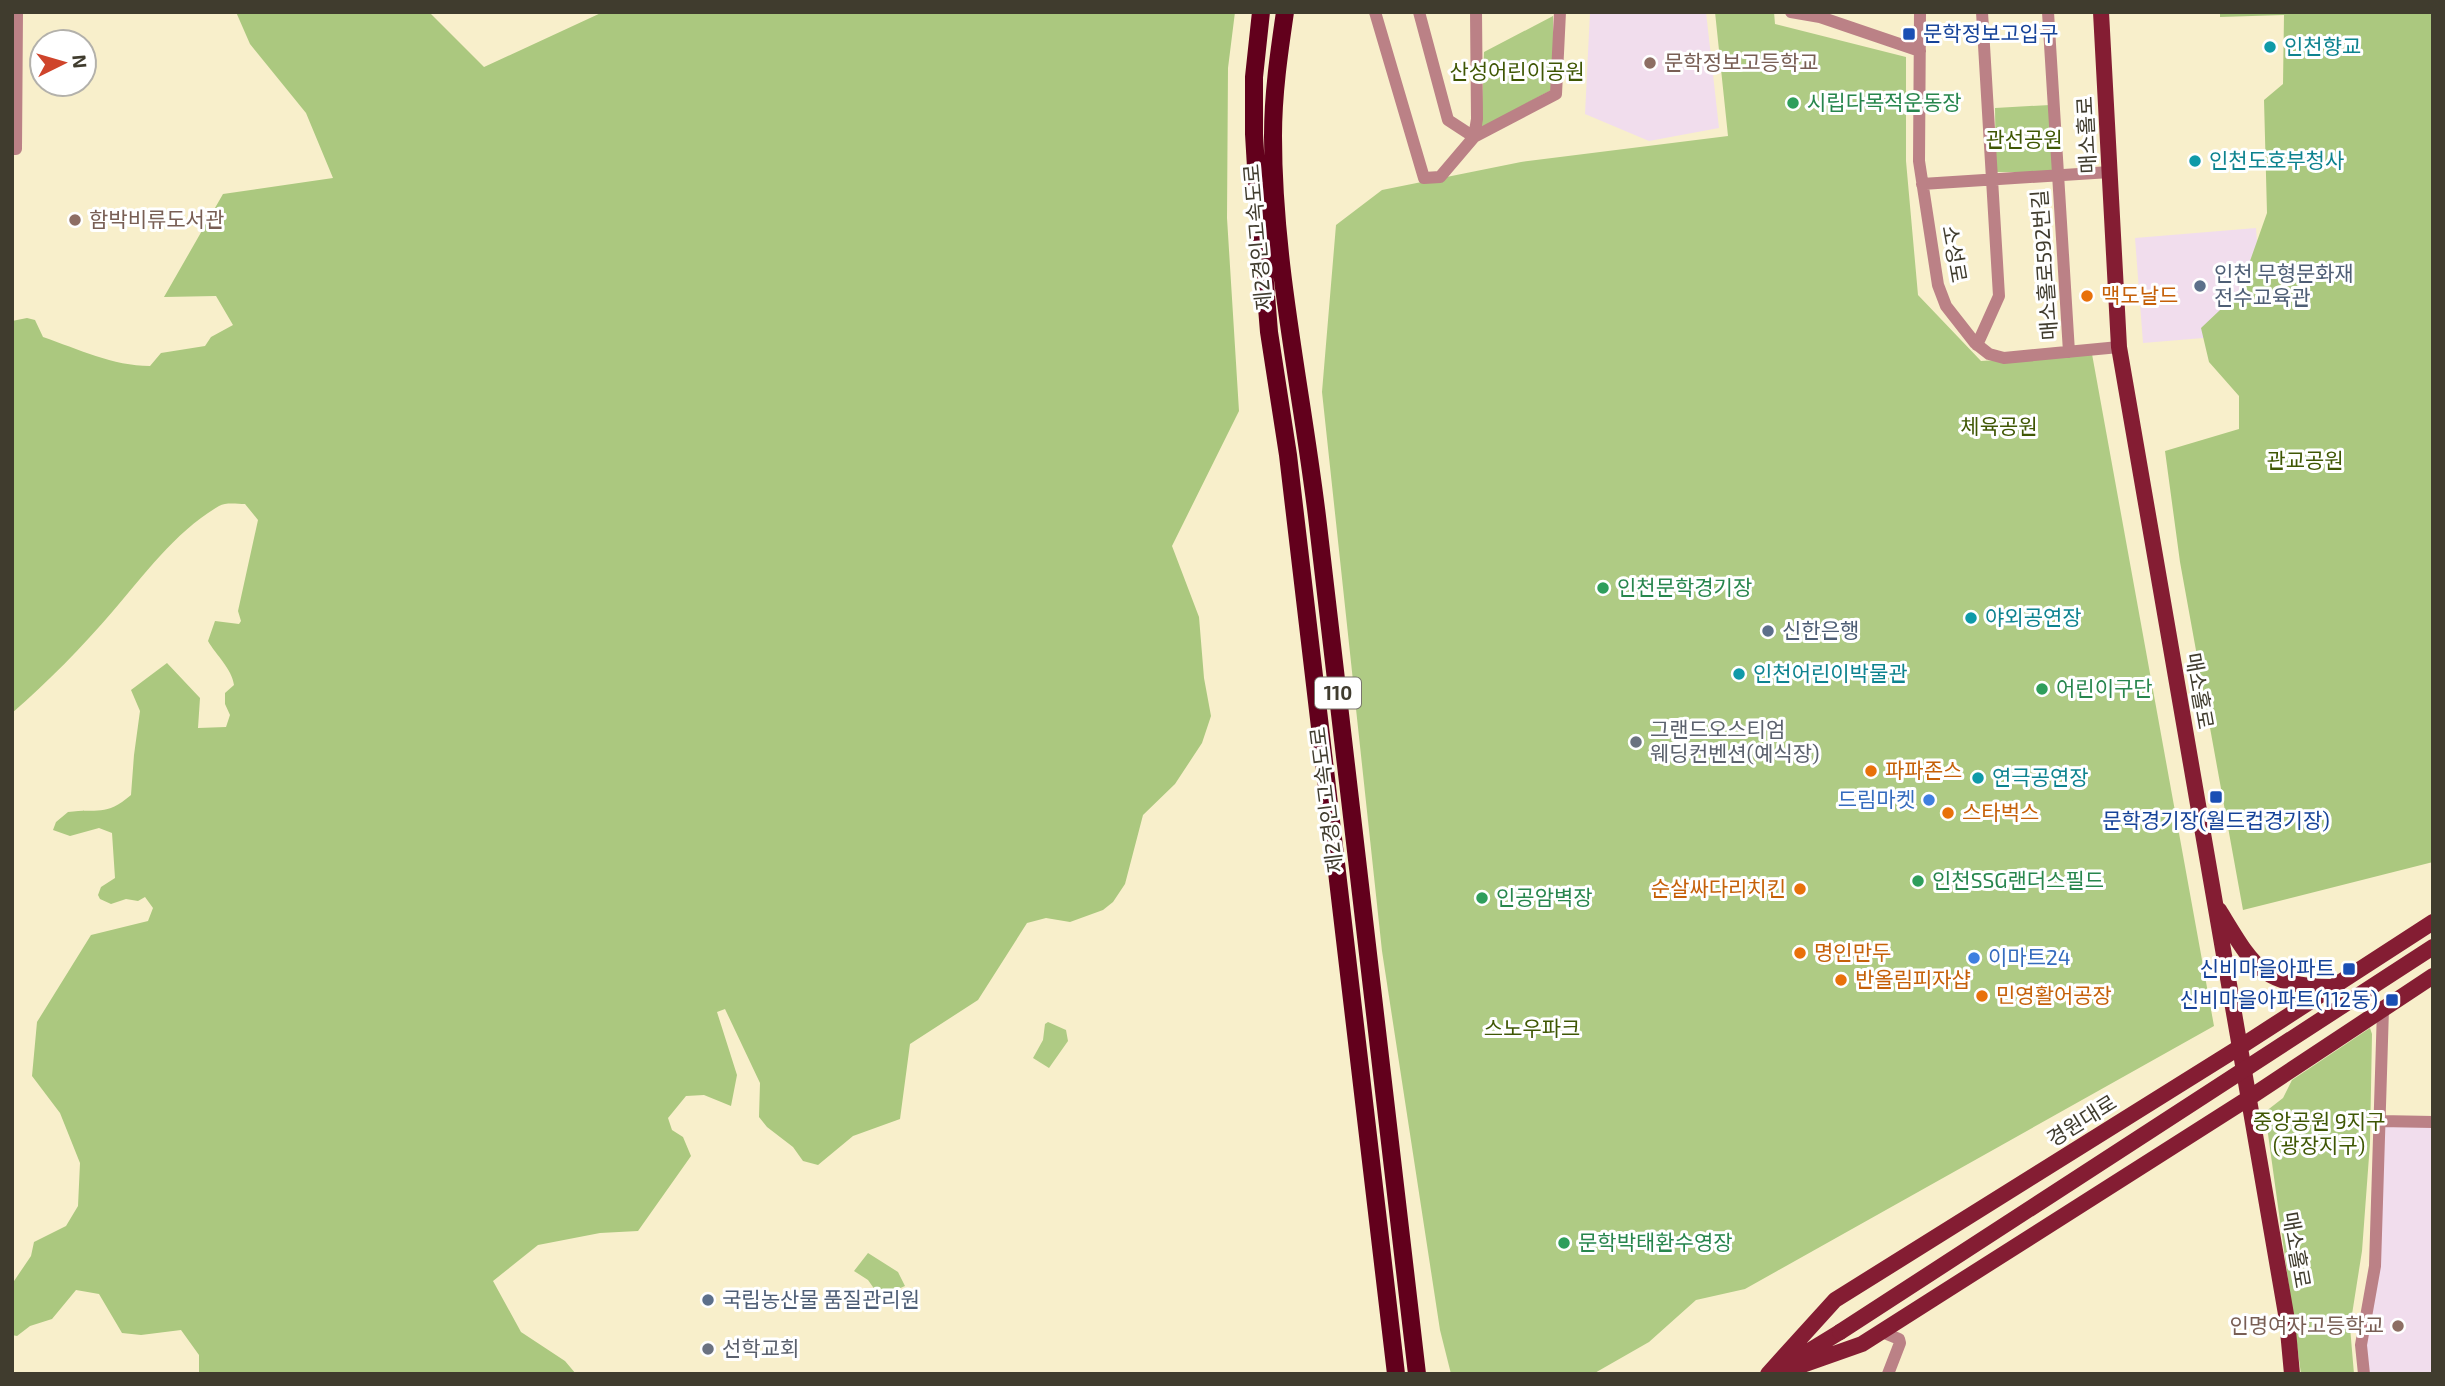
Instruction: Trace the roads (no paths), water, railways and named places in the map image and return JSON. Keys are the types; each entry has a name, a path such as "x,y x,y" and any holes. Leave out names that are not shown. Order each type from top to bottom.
{"highway":[{"name":"제2경인고속도로","path":"1261,12 1254,77 1254,134 1269,332 1288,455 1395,1374"},
{"name":"제2경인고속도로","path":"1285,12 1275,85 1275,209 1284,294 1311,466 1417,1374"}],"main road":[{"name":"매소홀로","path":"2101,12 2119,347 2287,1320 2292,1374"},
{"path":"2215,904 2247,955 2263,971 2280,981 2301,986 2333,987"},
{"name":"경원대로","path":"1769,1374 1835,1300 2240,1047 2433,922"},
{"name":"경원대로","path":"1769,1374 1840,1332 2433,947"},
{"path":"1777,1374 1861,1344 1881,1332 2249,1098 2433,976"}],"street":[{"path":"12,149 16,149 18,12"},
{"path":"1375,12 1424,178 1430,179 1440,177 1474,137 1556,94 1560,12"},
{"path":"1419,12 1448,120 1474,137"},
{"path":"1474,137 1477,118 1476,12"},
{"path":"1791,12 1820,18 1920,51"},
{"name":"소성로","path":"1920,12 1919,161 1938,285 1946,306 1978,345 1989,354 2004,358 2119,347"},
{"path":"1978,345 1999,296 1982,12"},
{"path":"2048,12 2059,175"},
{"name":"매소홀로592번길","path":"1922,184 2110,172"},
{"name":"매소홀로592번길","path":"2059,175 2069,352"},
{"path":"2364,1374 2361,1345 2375,1266 2383,1009"},
{"path":"2380,1122 2433,1122"},
{"path":"1881,1332 1899,1339 1900,1343 1888,1374"}],"place":[{"name":"문학정보고입구","path":"1909,34"},
{"name":"인천향교","path":"2270,47"},
{"name":"문학정보고등학교","path":"1650,63"},
{"name":"시립다목적운동장","path":"1793,103"},
{"name":"인천도호부청사","path":"2195,161"},
{"name":"함박비류도서관","path":"75,220"},
{"name":"인천 무형문화재 전수교육관","path":"2200,286"},
{"name":"맥도날드","path":"2087,296"},
{"name":"인천문학경기장","path":"1603,588"},
{"name":"야외공연장","path":"1971,618"},
{"name":"신한은행","path":"1768,631"},
{"name":"인천어린이박물관","path":"1739,674"},
{"name":"어린이구단","path":"2042,689"},
{"name":"그랜드오스티엄 웨딩컨벤션(예식장)","path":"1636,742"},
{"name":"파파존스","path":"1871,771"},
{"name":"연극공연장","path":"1978,778"},
{"name":"문학경기장(월드컵경기장)","path":"2216,797"},
{"name":"드림마켓","path":"1929,800"},
{"name":"스타벅스","path":"1948,813"},
{"name":"인천SSG랜더스필드","path":"1918,881"},
{"name":"순살싸다리치킨","path":"1800,889"},
{"name":"인공암벽장","path":"1482,898"},
{"name":"명인만두","path":"1800,953"},
{"name":"이마트24","path":"1974,958"},
{"name":"신비마을아파트","path":"2349,969"},
{"name":"반올림피자샵","path":"1841,980"},
{"name":"민영활어공장","path":"1982,996"},
{"name":"신비마을아파트(112동)","path":"2392,1000"},
{"name":"문학박태환수영장","path":"1564,1243"},
{"name":"국립농산물 품질관리원","path":"708,1300"},
{"name":"인명여자고등학교","path":"2398,1326"},
{"name":"선학교회","path":"708,1349"}],"park label":[{"name":"산성어린이공원","path":"1517,72"},
{"name":"관선공원","path":"2024,140"},
{"name":"체육공원","path":"1999,427"},
{"name":"관교공원","path":"2305,461"},
{"name":"스노우파크","path":"1532,1029"},
{"name":"중앙공원 9지구 (광장지구)","path":"2319,1134"}]}
